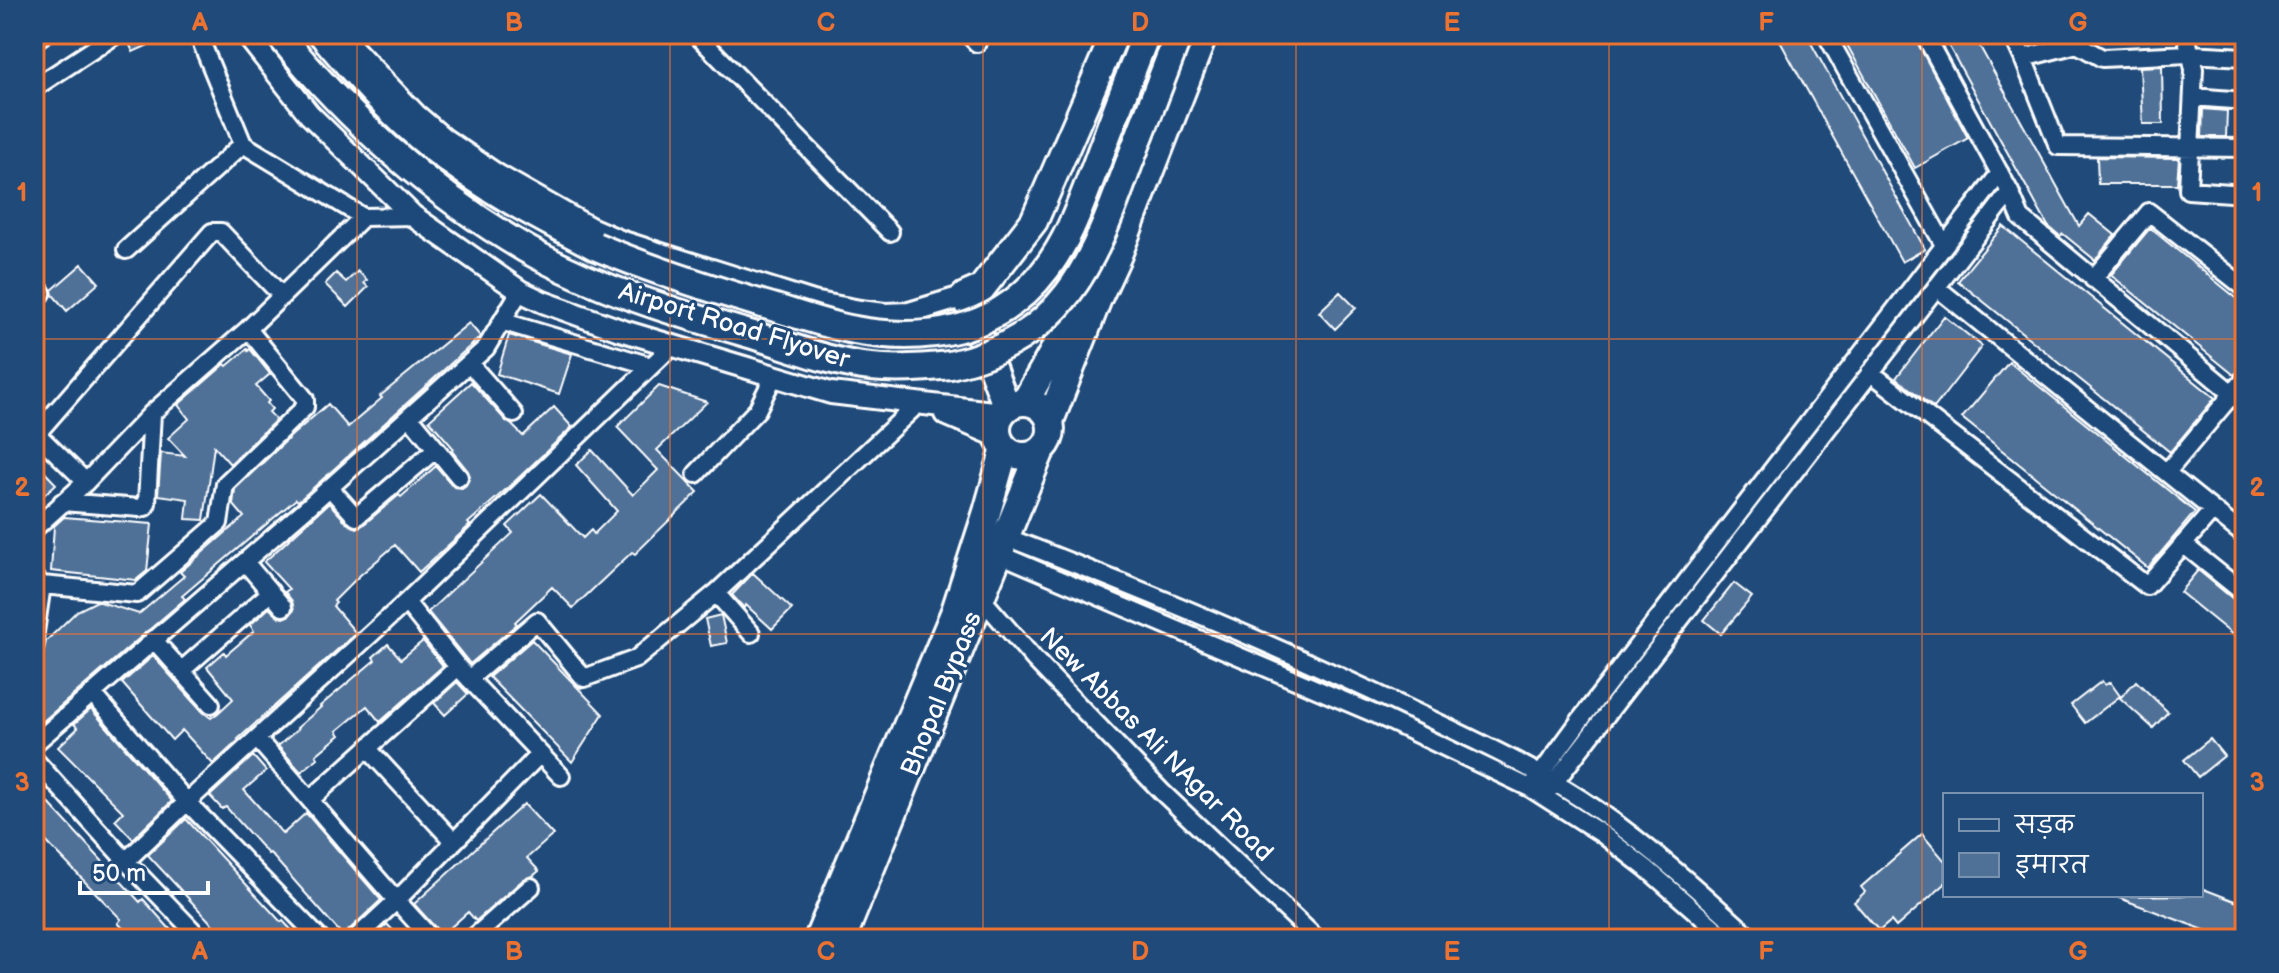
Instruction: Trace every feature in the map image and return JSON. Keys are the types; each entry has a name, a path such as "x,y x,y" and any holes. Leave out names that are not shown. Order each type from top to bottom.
{"main road":[{"path":"1115,34 1034,221 973,292 1008,418 1011,453 1027,456 1041,450 1050,436 1050,421 1204,34"},
{"name":"Airport Road Flyover","path":"338,35 364,83 431,146 534,215 595,246 654,270 847,329 899,335 946,332 993,317 1024,293 1045,270 1077,214 1146,34"},
{"name":"Airport Road Flyover","path":"286,42 357,121 423,178 477,218 528,250 628,295 690,317 842,362 871,367 923,368 978,359 1008,346 1041,323 1065,297 1108,222 1179,34"},
{"name":"Bhopal Bypass","path":"842,939 973,589 1008,418 1057,345 1099,296"},
{"path":"1008,418 1040,407 1050,421"},
{"name":"Bhopal Bypass","path":"818,939 955,611 1002,546 1041,450"}],"street":[{"path":"34,41 44,34"},
{"path":"34,88 117,34"},
{"path":"198,34 243,144 363,217 413,216"},
{"path":"246,34 309,114 413,216 520,291 607,326 831,393 919,403 1008,418"},
{"path":"696,34 890,232"},
{"path":"1826,34 1944,245"},
{"path":"1924,34 2000,173 2021,218 2239,399"},
{"path":"2012,34 2058,146 2245,148"},
{"path":"2186,34 2194,69 2188,190 2245,194"},
{"path":"338,35 415,114 444,139 497,175 590,228 620,241 813,302 860,311 909,313 973,292"},
{"path":"2023,58 2077,44 2102,58 2189,54 2245,57"},
{"path":"2193,97 2245,101"},
{"path":"126,250 243,144"},
{"path":"1542,786 2000,173"},
{"path":"1542,786 2010,192"},
{"path":"2093,279 2149,212 2245,288"},
{"path":"34,529 86,482 152,413 248,329 363,217"},
{"path":"86,482 41,438 39,431 212,232 221,232 282,296"},
{"path":"1936,287 2245,536"},
{"path":"34,744 470,364 504,322 520,291"},
{"path":"504,322 651,366"},
{"path":"34,639 38,581 137,594 219,523 225,484 304,409 305,399 248,329"},
{"path":"126,861 406,602 672,346"},
{"path":"470,364 514,414"},
{"path":"1870,372 2147,586 2213,510"},
{"path":"696,474 757,410 774,376"},
{"path":"2167,472 2239,399 2245,379"},
{"path":"311,799 464,673 537,621 584,678 636,659 716,593 919,403"},
{"path":"62,502 145,507 152,413"},
{"path":"410,417 459,477"},
{"path":"330,488 356,517 436,449"},
{"path":"2183,544 2245,594"},
{"path":"1002,546 1136,587 1363,687 1503,754 1646,868 1727,939"},
{"path":"1002,546 1597,810 1651,850 1752,939"},
{"path":"245,562 283,607"},
{"name":"New Abbas Ali NAgar Road","path":"973,589 1035,660 1162,792 1317,939"},
{"path":"182,670 271,592"},
{"path":"716,593 751,633"},
{"path":"406,602 464,673 561,776"},
{"path":"153,639 211,704"},
{"path":"93,694 187,802 320,939"},
{"path":"257,739 432,939"},
{"path":"368,749 454,842"},
{"path":"355,939 540,754"},
{"path":"34,759 201,939"},
{"path":"472,939 531,887"}],"building":[{"path":"128,34 173,34 133,52"},
{"path":"1776,34 1806,34 1925,249 1902,262"},
{"path":"1841,34 1913,34 1968,138 1915,168"},
{"path":"1942,34 1973,34 2079,226 2089,214 2115,235 2095,260 2048,226"},
{"path":"2162,66 2163,124 2143,124 2140,67"},
{"path":"2203,109 2227,111 2226,137 2202,137"},
{"path":"2097,157 2179,158 2177,184 2098,184"},
{"path":"2003,226 2215,398 2170,452 1958,281"},
{"path":"2150,228 2245,305 2245,364 2234,375 2111,275"},
{"path":"82,264 99,283 67,311 52,290"},
{"path":"358,271 367,280 364,283 368,287 348,307 325,284 336,273 346,282"},
{"path":"1340,292 1356,308 1335,329 1319,312"},
{"path":"1944,316 1982,346 1934,408 1896,378"},
{"path":"469,323 479,338 302,498 296,499 182,596 185,599 34,729 34,705 37,703 38,678 46,641 77,611 97,601 139,614 184,576 180,572 244,517 233,504 235,489 291,436 328,404 348,427 382,398 380,396"},
{"path":"509,335 572,354 559,394 497,374"},
{"path":"247,349 270,374 256,386 269,401 267,403 272,409 269,412 276,420 230,464 214,446 204,520 186,519 188,499 158,495 161,453 185,456 168,438 189,419 178,405"},
{"path":"2009,362 2195,512 2148,568 1962,418"},
{"path":"471,382 523,436 554,407 572,427 419,572 395,545 358,577 334,601 333,606 356,633 213,764 182,730 172,740 122,683 153,656 203,712 211,718 218,713 233,699 207,667 254,631 250,625 269,608 284,618 294,610 285,592 289,589 264,562 329,503 348,524 357,528 399,495 401,497 436,466 454,487 466,485 470,476 468,471 429,420"},
{"path":"659,386 707,402 657,450 698,492 635,554 632,552 573,608 552,587 515,622 517,624 470,664 428,612 513,533 507,526 541,494 583,538 591,530 594,534 617,511 576,465 592,450 633,495 658,470 617,427"},
{"path":"34,461 56,484 34,504"},
{"path":"64,517 152,524 147,571 136,580 51,571 54,526"},
{"path":"2198,570 2238,603 2245,605 2245,645 2180,592"},
{"path":"753,573 792,609 772,629 732,595"},
{"path":"1734,583 1752,597 1721,634 1704,620"},
{"path":"721,615 727,643 711,646 705,619"},
{"path":"532,640 603,714 572,762 489,677"},
{"path":"423,641 443,666 380,722 367,706 337,731 340,735 301,772 278,746 375,660 373,657 388,644 401,659"},
{"path":"2102,681 2105,685 2110,682 2120,696 2085,723 2071,705"},
{"path":"2136,681 2168,712 2153,728 2120,698"},
{"path":"457,682 468,694 445,715 434,703"},
{"path":"91,709 172,801 133,839 115,820 123,812 58,747 78,728 74,724"},
{"path":"2210,739 2224,756 2198,777 2184,760"},
{"path":"253,756 266,771 244,790 283,834 306,813 381,900 344,937 270,853 226,807 222,809 210,796"},
{"path":"34,787 140,902 143,899 179,939 133,939 118,923 121,919 34,829"},
{"path":"524,804 553,835 527,858 539,871 524,879 476,921 468,912 442,935 414,904"},
{"path":"186,819 300,939 226,939 148,855"},
{"path":"1922,834 1943,859 1943,886 1896,927 1891,921 1879,931 1854,902 1865,892 1861,887"},
{"path":"2203,889 2245,905 2245,924 2239,939 2228,939 2117,897 2203,897"},
{"path":"387,924 401,939 371,939"}]}
